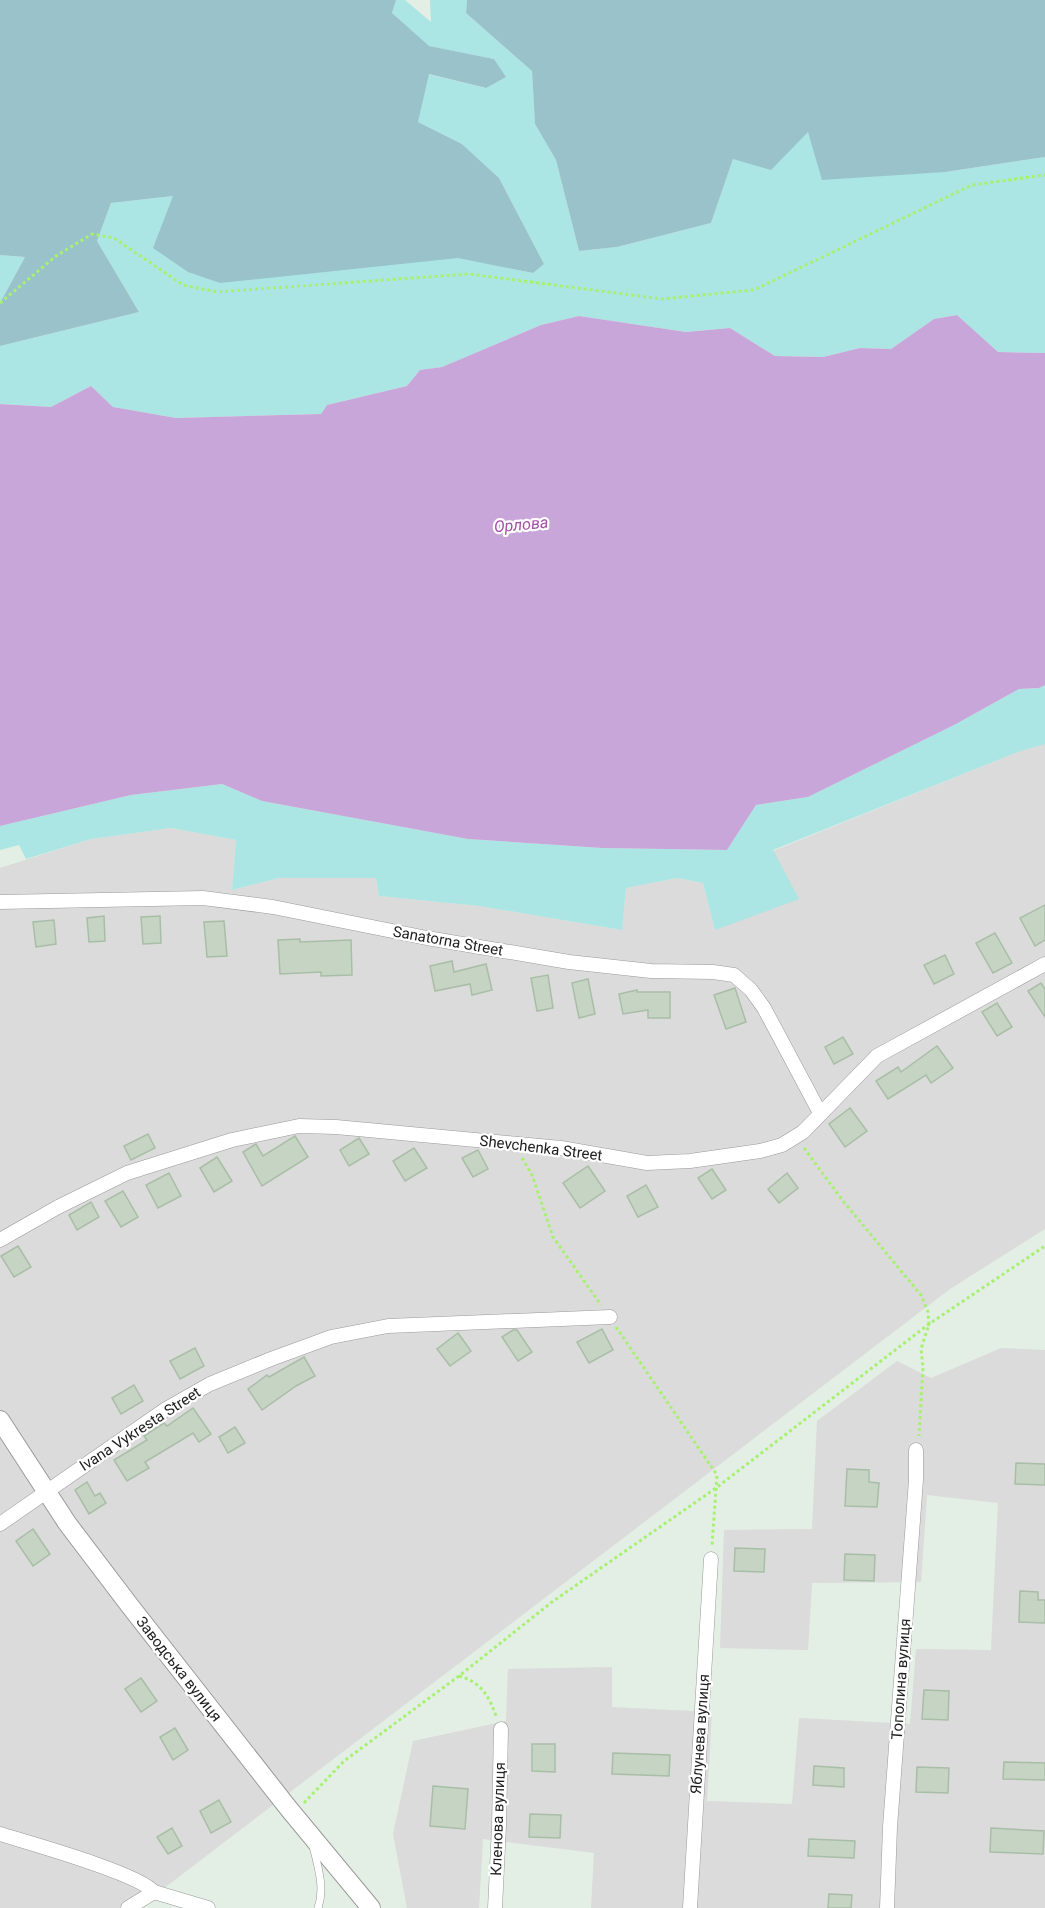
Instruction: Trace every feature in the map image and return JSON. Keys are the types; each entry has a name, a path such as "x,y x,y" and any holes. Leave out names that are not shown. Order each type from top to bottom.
{"street":[{"name":"Sanatorna Street","path":"0,902 203,897 273,907 427,938 569,962 651,971 734,975 751,990 764,1008 820,1113"},
{"name":"Shevchenka Street","path":"0,1240 58,1207 127,1173 232,1140 299,1126 336,1127 561,1148 647,1162 690,1161 760,1151 782,1145 803,1132 877,1056 1045,964"},
{"name":"Ivana Vykresta Street","path":"0,1524 166,1409 210,1384 331,1337 388,1326 609,1317"},
{"name":"Заводська вулиця","path":"0,1420 67,1524 293,1814 371,1908"},
{"name":"Тополина вулиця","path":"887,1908 890,1827 917,1445"},
{"name":"Яблунева вулиця","path":"690,1908 711,1559"},
{"name":"Кленова вулиця","path":"495,1908 501,1729"},
{"path":"0,1834 45,1847 126,1876 151,1888 154,1892 208,1908"},
{"path":"128,1908 154,1892"}],"lane":[{"path":"310,1835 321,1888 318,1908"}],"path":[{"path":"0,303 56,256 92,234 114,238 183,285 217,292 469,273 662,299 754,290 972,185 1045,175"},
{"path":"796,1137 843,1201 921,1296 928,1312 929,1324 921,1349 923,1367 917,1445"},
{"path":"293,1814 344,1761 459,1676 552,1602 716,1488 929,1324 1045,1246"},
{"path":"711,1559 716,1488"},
{"path":"459,1676 471,1680 488,1694 501,1729"}],"shaded area":[{"path":"0,0 396,0 392,13 429,46 494,59 506,77 486,88 429,74 418,122 462,144 499,178 544,264 533,273 458,258 220,283 188,272 153,248 173,196 111,203 97,241 139,312 0,346 0,303 25,257 0,255"},
{"path":"396,0 405,0 431,22 430,0 467,0 466,13 532,71 535,124 556,160 579,251 617,247 711,223 733,159 809,132 945,172 1045,157 1045,353 998,352 957,315 934,319 891,349 860,348 823,357 775,356 730,328 686,332 579,316 541,325 442,367 420,370 407,386 327,405 321,414 176,418 113,407 91,386 51,407 0,404 0,346 139,312 97,241 111,203 173,196 532,273 544,264 499,178 462,144 418,122 428,74 485,88 505,76 494,59 428,46 392,13"},
{"path":"467,0 1045,0 1045,157 945,172 822,180 808,132 771,170 733,159 711,223 617,247 579,251 556,160 535,124 532,71 466,13"},
{"path":"0,255 25,257 0,303"},
{"path":"1045,685 1045,744 1018,752 773,850 799,899 715,930 703,883 677,878 626,888 622,930 479,906 379,896 376,878 279,878 232,890 236,840 171,828 91,839 26,859 19,845 0,850 0,826 131,795 222,784 262,801 468,839 602,848 727,850 756,805 808,797 956,724 1019,689 1039,688"},
{"path":"1045,744 1045,1229 950,1289 138,1908 0,1908 0,868 91,839 171,828 236,840 232,890 279,878 376,878 379,896 479,906 622,930 626,888 677,878 703,883 715,930 773,851 1018,752"},
{"path":"1001,1348 1045,1350 1045,1908 591,1908 594,1853 483,1839 479,1908 407,1908 393,1834 413,1741 506,1721 508,1669 612,1667 612,1707 712,1712 707,1801 792,1804 799,1718 910,1724 916,1649 991,1650 998,1503 927,1495 921,1582 812,1583 808,1650 720,1648 724,1530 812,1529 817,1421 897,1361 931,1378"}],"water":[{"name":"Орлова","path":"957,315 998,352 1045,353 1045,685 1039,688 1019,689 956,724 808,797 756,805 727,850 602,848 468,839 262,801 222,784 131,795 0,826 0,404 51,407 91,386 113,407 176,418 321,414 327,405 407,386 420,370 442,367 541,325 579,316 686,332 730,328 775,356 823,357 860,348 891,349 934,319"}],"building":[{"path":"1045,905 1045,940 1035,946 1020,918"},
{"path":"104,916 105,941 89,942 87,918"},
{"path":"160,916 161,943 143,944 141,917"},
{"path":"54,920 56,944 36,947 33,922"},
{"path":"224,921 227,956 207,957 204,922"},
{"path":"995,933 1012,963 993,973 976,943"},
{"path":"300,939 300,942 351,940 352,975 321,976 321,972 280,974 278,940"},
{"path":"945,955 954,974 934,984 924,965"},
{"path":"452,961 454,972 486,964 492,990 472,995 470,984 435,991 430,966"},
{"path":"548,975 553,1008 537,1011 531,978"},
{"path":"588,979 595,1014 579,1018 572,983"},
{"path":"1041,983 1045,989 1045,1017 1028,991"},
{"path":"735,988 746,1022 726,1029 714,995"},
{"path":"637,990 637,992 670,992 670,1018 648,1018 648,1010 623,1014 619,994"},
{"path":"997,1003 1012,1027 997,1036 982,1012"},
{"path":"843,1037 853,1054 834,1064 825,1047"},
{"path":"937,1046 953,1068 931,1083 926,1075 888,1099 876,1081 898,1067 901,1072"},
{"path":"850,1108 867,1131 845,1147 829,1124"},
{"path":"148,1134 155,1148 131,1160 124,1146"},
{"path":"295,1136 308,1157 262,1186 243,1152 256,1144 263,1156"},
{"path":"359,1138 369,1154 349,1166 340,1150"},
{"path":"414,1148 427,1168 405,1181 393,1161"},
{"path":"478,1150 488,1169 473,1177 462,1158"},
{"path":"217,1157 232,1181 214,1192 200,1168"},
{"path":"588,1166 605,1191 580,1208 563,1183"},
{"path":"712,1169 726,1190 712,1199 698,1178"},
{"path":"169,1173 181,1196 158,1208 146,1185"},
{"path":"787,1173 798,1188 779,1203 768,1189"},
{"path":"646,1185 658,1207 638,1217 627,1196"},
{"path":"123,1191 138,1217 121,1227 105,1201"},
{"path":"91,1202 99,1217 77,1230 69,1215"},
{"path":"18,1246 31,1267 14,1277 1,1256"},
{"path":"602,1329 613,1350 589,1363 577,1342"},
{"path":"517,1330 532,1352 518,1361 502,1337"},
{"path":"458,1333 471,1351 450,1366 437,1349"},
{"path":"195,1348 204,1366 180,1379 170,1361"},
{"path":"304,1357 315,1376 296,1386 262,1410 248,1389 267,1375 269,1377"},
{"path":"134,1385 143,1401 121,1414 112,1398"},
{"path":"193,1408 211,1434 199,1442 193,1433 145,1462 149,1468 127,1481 114,1460 147,1440 144,1436 164,1423 167,1426"},
{"path":"235,1427 245,1443 228,1453 219,1437"},
{"path":"1016,1463 1045,1464 1045,1485 1015,1484"},
{"path":"847,1469 869,1470 869,1482 879,1483 877,1507 845,1506"},
{"path":"87,1482 95,1496 100,1493 106,1503 89,1514 75,1490"},
{"path":"33,1529 50,1554 33,1566 16,1541"},
{"path":"735,1548 765,1549 764,1572 734,1571"},
{"path":"845,1554 875,1555 874,1581 844,1580"},
{"path":"1020,1591 1038,1592 1038,1600 1045,1600 1045,1623 1019,1622"},
{"path":"141,1678 157,1701 141,1712 125,1689"},
{"path":"924,1690 949,1691 948,1720 922,1719"},
{"path":"175,1728 188,1750 173,1760 160,1737"},
{"path":"532,1744 555,1744 555,1772 532,1771"},
{"path":"613,1753 670,1755 669,1776 612,1774"},
{"path":"1004,1762 1045,1763 1045,1780 1003,1779"},
{"path":"814,1766 844,1768 844,1787 813,1785"},
{"path":"917,1767 949,1768 948,1793 916,1792"},
{"path":"433,1786 468,1789 465,1829 430,1826"},
{"path":"219,1800 231,1822 211,1833 200,1811"},
{"path":"530,1814 561,1815 560,1838 529,1837"},
{"path":"172,1828 182,1846 168,1854 157,1837"},
{"path":"991,1828 1044,1831 1043,1854 990,1852"},
{"path":"809,1839 855,1841 854,1858 808,1856"},
{"path":"829,1894 852,1895 851,1908 828,1908"}]}
